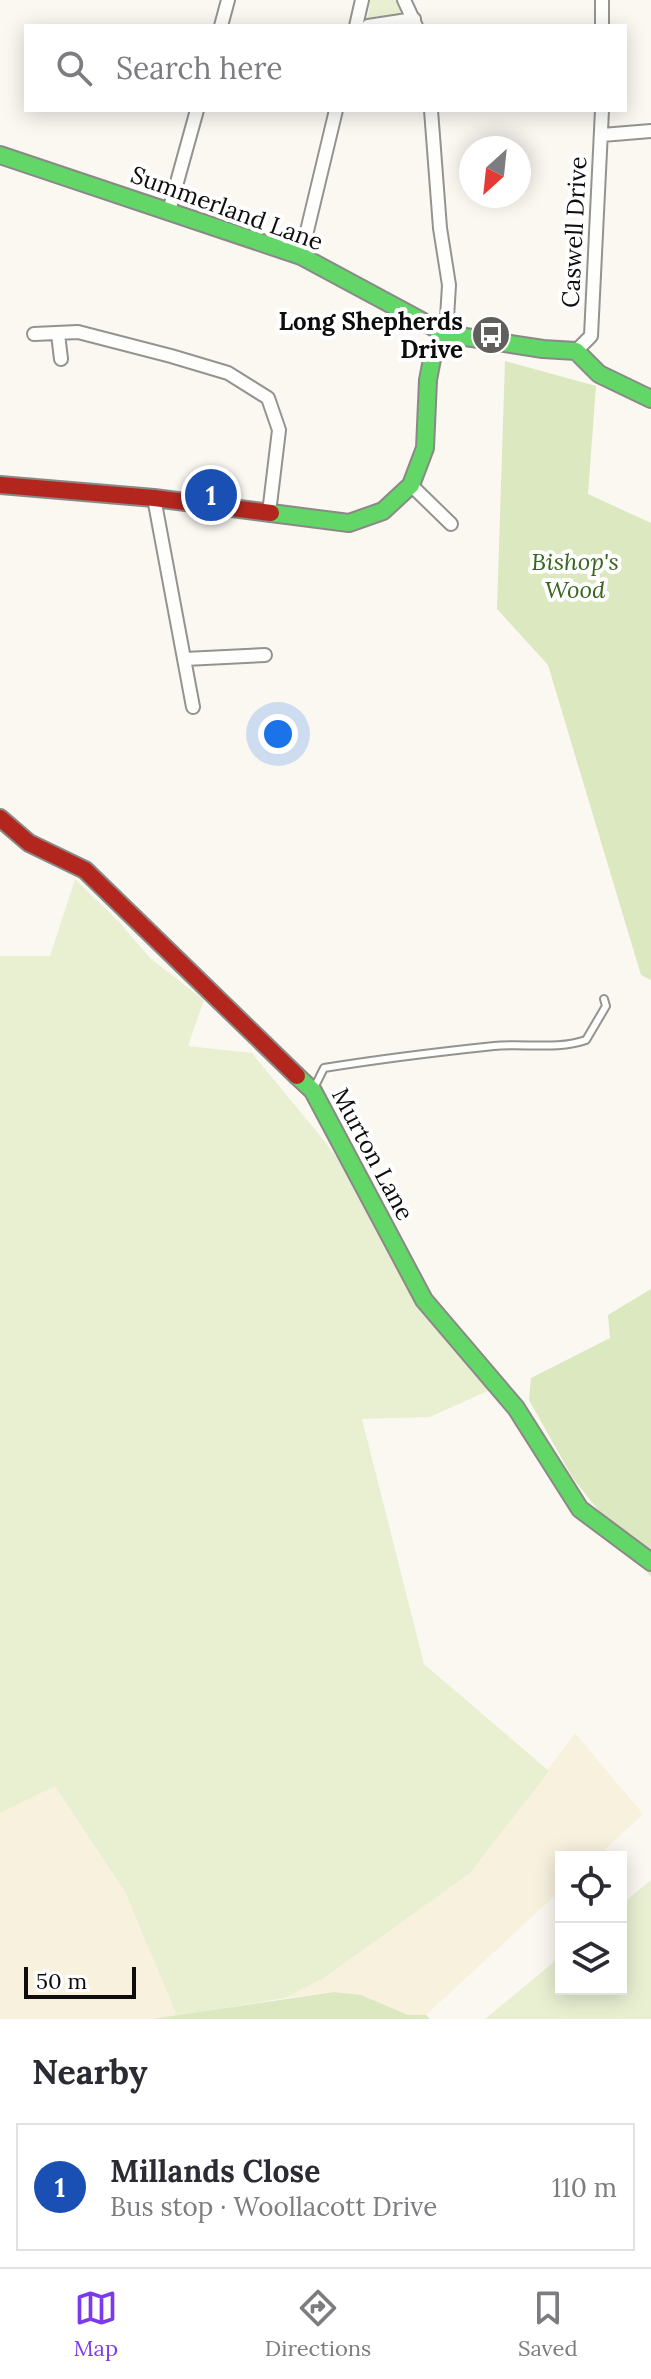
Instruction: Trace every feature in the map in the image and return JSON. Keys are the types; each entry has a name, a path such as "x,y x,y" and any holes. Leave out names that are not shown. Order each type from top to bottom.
{"street":[{"path":"222,24 228,0"},
{"path":"356,24 362,0"},
{"path":"404,0 415,23"},
{"path":"602,0 602,24"},
{"path":"169,211 196,112"},
{"path":"301,256 336,112"},
{"path":"0,485 154,498 349,523 383,511 411,485 425,448 428,380 432,359 446,334 449,285 440,228 431,112"},
{"name":"Caswell Drive","path":"576,351 591,336 602,112"},
{"path":"602,135 651,131"},
{"name":"Summerland Lane","path":"0,155 301,256 446,334 551,351 576,351"},
{"path":"34,334 78,332 228,373 268,398 279,430 269,513"},
{"path":"58,334 61,359"},
{"path":"576,351 599,374 651,399"},
{"path":"411,485 451,524"},
{"path":"154,498 193,707"},
{"path":"185,659 265,655"},
{"name":"Murton Lane","path":"0,818 19,839 85,870 313,1091 424,1300 516,1408 580,1509 651,1562"}],"lane":[{"path":"313,1091 324,1068 498,1046 572,1045 586,1040 606,1006 604,999"}],"shaded area":[{"path":"575,1733 643,1814 603,1851 555,1851 555,1896 426,2015 408,2015 361,1995 334,1992 285,1998 324,1978 470,1873"},
{"path":"55,1785 125,1892 177,2016 152,2019 0,2019 0,1813"}],"green space":[{"path":"370,0 398,0 404,14 401,19 368,18"},
{"name":"Bishop's Wood","path":"505,361 596,386 588,494 651,523 651,980 641,975 548,665 497,609"},
{"path":"75,879 150,958 204,1000 188,1046 252,1053 326,1143 352,1179 390,1257 420,1306 490,1390 430,1417 362,1419 424,1664 549,1771 470,1873 324,1978 285,1998 177,2016 125,1892 55,1786 0,1813 0,956 50,956"},
{"path":"651,1289 651,1577 572,1477 529,1400 531,1378 610,1338 608,1315"},
{"path":"651,1880 651,2019 485,2019 555,1961 555,1995 627,1995 627,1900"},
{"path":"334,1992 361,1995 408,2015 426,2015 430,2019 152,2019"}],"traffic: fast":[{"path":"0,155 301,256 446,334 576,351 599,374 651,399"},
{"path":"271,513 349,523 383,511 411,485 425,448 432,359 446,334"},
{"path":"297,1076 313,1091 424,1300 516,1408 580,1509 651,1562"}],"traffic: jam":[{"path":"0,485 154,498 271,513"},
{"path":"0,818 29,843 85,870 297,1076"}],"place":[{"name":"Long Shepherds Drive","path":"491,335"},
{"name":"Millands Close","path":"211,495"}]}
